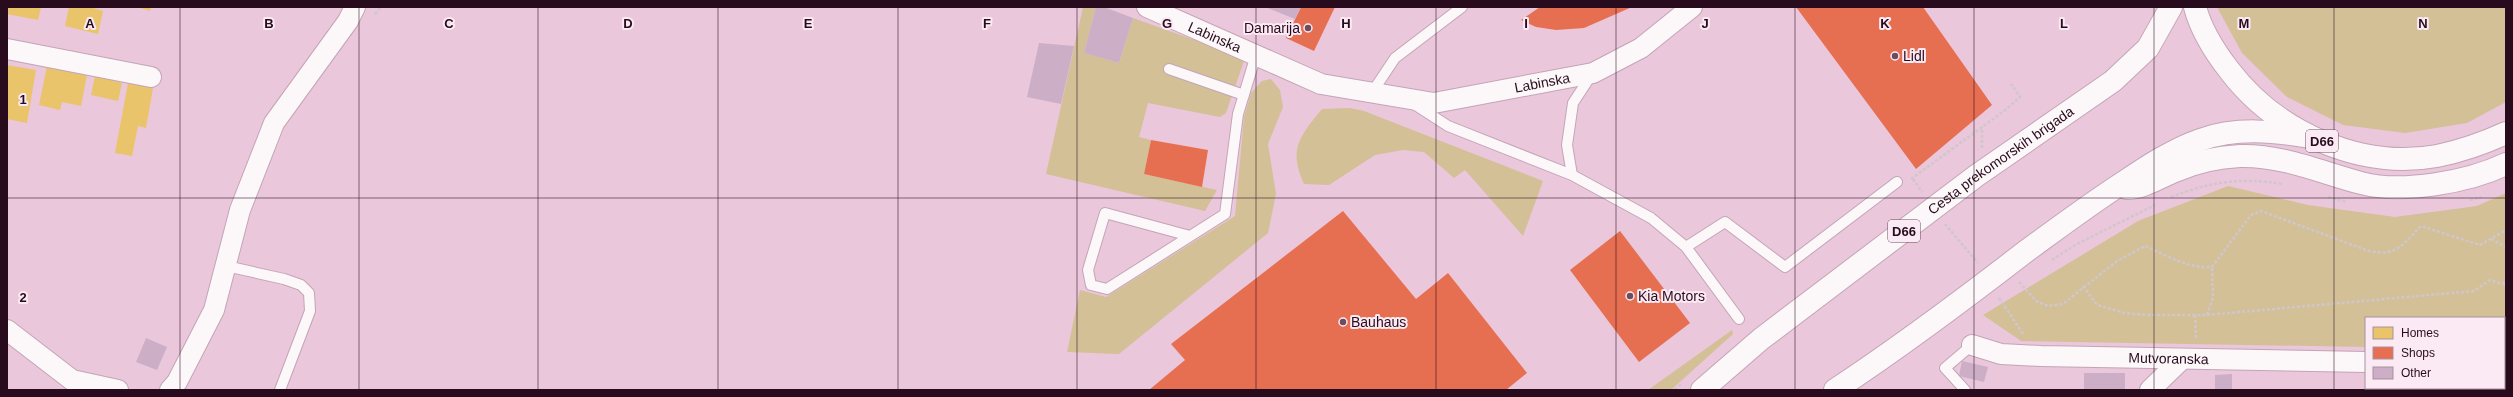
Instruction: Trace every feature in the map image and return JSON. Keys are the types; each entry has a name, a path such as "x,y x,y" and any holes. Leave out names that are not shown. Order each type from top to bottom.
{"main road":[{"name":"Cesta prekomorskih brigada","path":"1702,390 1761,339 1976,176 2113,81 2148,48 2170,7"},
{"name":"D66","path":"2195,7 2215,51 2241,86 2273,115 2310,137"},
{"name":"D66","path":"1835,390 1982,285 2078,212 2164,156 2201,139 2237,132 2271,130 2310,137 2351,152 2393,158 2436,156 2478,146 2506,133"},
{"path":"2116,188 2142,186 2177,170 2218,158 2237,156 2258,156 2292,162 2363,184 2407,187 2448,182 2489,172 2506,164"}],"street":[{"path":"170,390 177,382 214,310 240,210 274,123 348,21 355,7"},
{"name":"Labinska","path":"1147,7 1321,84 1373,91 1404,98 1434,102 1593,73 1641,48 1692,7"},
{"path":"7,49 151,77"},
{"path":"7,330 69,385 118,390"},
{"name":"Mutvoranska","path":"1972,345 2001,354 2041,356 2365,362"},
{"path":"2150,390 2182,359"}],"lane":[{"path":"1373,91 1395,58 1462,7"},
{"path":"1190,236 1105,213 1088,270 1091,285 1107,288 1190,236 1225,214 1238,114 1256,55"},
{"path":"1169,69 1244,95"},
{"path":"1572,175 1567,145 1573,103 1593,73"},
{"path":"1404,98 1448,126 1572,175 1651,218 1686,247 1739,319"},
{"path":"1686,247 1725,222 1785,267 1897,182"},
{"path":"226,266 284,279 301,285 309,293 310,311 280,390"},
{"path":"1965,390 1945,368 1972,345"}],"path":[{"path":"1897,182 1913,179 1982,127 2020,96 2011,84"},
{"path":"1981,154 1982,127"},
{"path":"1913,179 1926,197"},
{"path":"2207,315 2213,297 2212,267 2251,215 2261,211 2369,251 2383,254 2396,251 2421,226 2439,230 2462,241 2480,245 2506,230"},
{"path":"2490,239 2506,247"},
{"path":"2018,282 2036,301 2048,306 2063,304 2083,286 2117,262 2145,246 2182,262 2201,268 2212,267"},
{"path":"2083,286 2096,305 2125,313 2207,315 2474,292 2490,280 2504,285 2506,278"},
{"path":"1998,297 2041,356"}],"shaded area":[{"path":"1083,7 1096,7 1084,53 1119,63 1133,18 1245,58 1226,113 1220,117 1148,103 1139,137 1151,140 1144,174 1217,190 1205,211 1046,174"},
{"path":"2217,7 2506,7 2506,102 2467,123 2405,133 2343,125 2287,97 2242,53"},
{"path":"1271,79 1280,90 1283,107 1268,144 1276,194 1268,233 1119,354 1067,352 1080,290 1106,297 1235,216 1244,117 1251,93 1262,81"},
{"path":"1350,108 1364,111 1543,181 1523,236 1465,170 1454,178 1424,152 1403,150 1375,155 1329,185 1304,184 1299,172 1297,161 1297,152 1302,135 1322,109"},
{"path":"2228,186 2308,205 2395,217 2477,206 2506,193 2506,323 2505,317 2365,317 2365,347 2021,341 1983,315 2138,221"},
{"path":"1732,330 1733,334 1671,390 1648,390"}],"building: Homes":[{"path":"7,7 41,7 38,20 7,14"},
{"path":"69,7 90,7 103,11 98,34 65,26"},
{"path":"137,7 151,7 150,11"},
{"path":"7,65 36,70 27,123 7,119"},
{"path":"47,66 87,75 81,106 62,102 60,110 39,105"},
{"path":"95,76 122,83 118,101 91,95"},
{"path":"128,83 153,88 146,128 138,126 132,156 115,153"}],"building: Shops":[{"name":"Damarija","path":"1301,7 1335,7 1314,51 1286,38"},
{"path":"1540,7 1632,7 1584,28 1556,30 1536,27 1521,20"},
{"name":"Lidl","path":"1796,7 1923,7 1992,105 1916,169"},
{"path":"1151,140 1208,150 1202,187 1144,174"},
{"name":"Bauhaus","path":"1343,211 1416,299 1448,273 1527,373 1506,390 1149,390 1185,360 1171,344"},
{"name":"Kia Motors","path":"1620,231 1690,323 1639,362 1570,270"}],"building: Other":[{"path":"1096,7 1104,7 1133,18 1119,63 1084,53"},
{"path":"1265,7 1301,7 1295,19"},
{"path":"1039,43 1074,46 1061,104 1027,97"},
{"path":"146,338 167,347 157,370 136,362"},
{"path":"2505,357 2506,357 2505,379"},
{"path":"1962,361 1988,367 1984,382 1959,376"},
{"path":"2084,373 2125,373 2125,390 2084,390"},
{"path":"2232,374 2232,390 2215,390 2215,375"}],"place":[{"name":"Damarija","path":"1308,28"},
{"name":"Lidl","path":"1895,56"},
{"name":"Kia Motors","path":"1630,296"},
{"name":"Bauhaus","path":"1343,322"}]}
